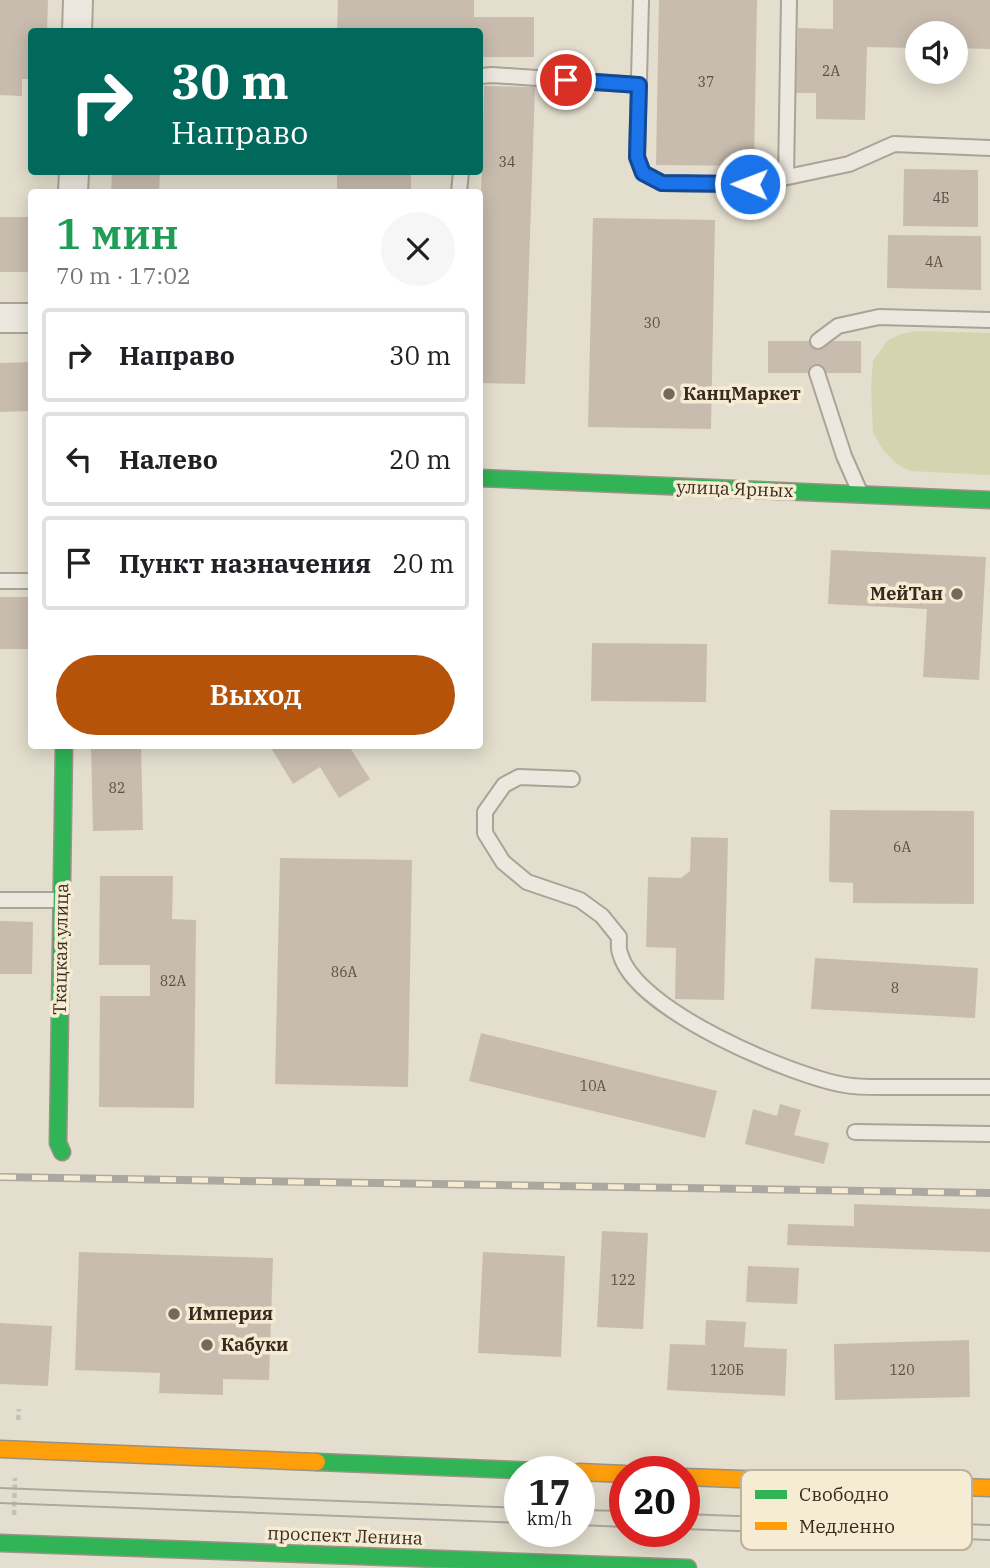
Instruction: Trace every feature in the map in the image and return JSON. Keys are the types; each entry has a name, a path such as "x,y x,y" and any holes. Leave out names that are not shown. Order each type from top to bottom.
{"main road":[{"name":"улица Ярных","path":"483,478 990,500"},
{"name":"Ткацкая улица","path":"62,1152 58,1143 64,749"},
{"path":"8,1450 504,1470"},
{"path":"700,1478 741,1479"},
{"path":"972,1487 990,1488"},
{"name":"проспект Ленина","path":"6,1543 517,1565 688,1568"}],"street":[{"path":"77,28 78,0"},
{"path":"0,318 28,318"}],"lane":[{"path":"641,0 637,157 643,173 662,183 750,184 849,164 894,144 990,148"},
{"path":"786,177 789,0"},
{"path":"483,76 639,85"},
{"path":"818,341 838,326 879,317 990,320"},
{"path":"817,373 844,456 861,494"},
{"path":"0,581 28,582"},
{"path":"572,779 519,778 504,785 485,812 485,833 503,862 527,882 580,900 602,916 620,937 619,953 626,967 641,986 661,1002 704,1031 786,1067 845,1085 990,1087"},
{"path":"0,900 62,900"},
{"path":"855,1132 990,1134"},
{"path":"207,1568 208,1550"}],"path":[{"path":"6,1543 8,1450 19,1409"}],"green space":[{"path":"916,331 990,333 990,475 910,471 897,464 883,450 873,432 873,361 888,340"}],"building":[{"path":"0,0 48,0 47,28 28,28 28,79 22,79 22,96 0,95"},
{"path":"338,0 474,0 474,17 534,17 534,57 483,57 483,28 337,28"},
{"path":"659,0 757,0 754,166 656,165"},
{"path":"833,0 990,0 990,49 968,48 968,21 905,21 905,48 867,47 865,120 816,119 816,93 796,93 798,28 833,29"},
{"path":"484,86 535,87 525,384 483,383"},
{"path":"904,169 978,170 978,227 903,226"},
{"path":"112,175 160,175 159,189 111,189"},
{"path":"337,175 411,175 411,189 337,189"},
{"path":"0,217 28,217 28,272 0,272"},
{"path":"593,218 715,220 711,429 588,427"},
{"path":"888,235 981,236 981,290 887,288"},
{"path":"768,341 861,341 861,373 768,373"},
{"path":"28,362 28,411 0,412 0,363"},
{"path":"831,550 986,557 979,680 923,677 927,609 828,604"},
{"path":"0,597 28,597 28,649 0,649"},
{"path":"592,643 707,644 706,702 591,701"},
{"path":"91,749 141,749 143,830 93,831"},
{"path":"272,749 351,749 370,779 339,798 320,767 293,784"},
{"path":"830,810 974,811 974,904 853,903 853,883 829,882"},
{"path":"691,837 728,838 724,1000 675,999 676,948 646,947 648,877 681,878 690,871"},
{"path":"280,858 412,860 408,1087 275,1084"},
{"path":"100,876 173,876 172,919 196,920 194,1108 99,1107 100,996 150,996 150,965 99,965"},
{"path":"0,921 33,922 32,974 0,974"},
{"path":"815,958 978,968 975,1018 811,1009"},
{"path":"481,1033 717,1091 705,1138 469,1081"},
{"path":"780,1104 801,1110 794,1135 829,1143 824,1164 745,1144 753,1109 777,1116"},
{"path":"854,1204 990,1209 990,1252 787,1245 788,1224 854,1226"},
{"path":"602,1231 648,1233 643,1329 597,1327"},
{"name":"Империя","path":"79,1252 273,1258 269,1380 223,1379 223,1395 159,1393 160,1373 75,1370"},
{"path":"483,1252 565,1256 561,1357 478,1353"},
{"path":"748,1266 799,1268 797,1304 746,1302"},
{"path":"706,1320 746,1322 744,1347 787,1349 785,1396 667,1390 670,1344 705,1345"},
{"path":"0,1323 52,1326 48,1386 0,1384"},
{"path":"969,1340 970,1397 835,1400 834,1344"}],"tram line":[{"path":"0,1488 504,1507"},
{"path":"0,1503 504,1522"},
{"path":"595,1510 609,1511"},
{"path":"700,1515 741,1516"},
{"path":"972,1524 990,1525"},
{"path":"595,1526 609,1526"},
{"path":"700,1530 741,1531"},
{"path":"972,1539 990,1540"}],"railway":[{"path":"0,1177 990,1193"}],"traffic: fast":[{"path":"483,478 990,500"},
{"path":"62,1152 58,1143 64,749"},
{"path":"317,1462 504,1470"},
{"path":"0,1543 688,1568"}],"traffic: slow":[{"path":"0,1449 317,1462"},
{"path":"595,1473 609,1473"},
{"path":"700,1478 741,1479"},
{"path":"972,1487 990,1488"}],"place":[{"name":"КанцМаркет","path":"669,394"},
{"name":"МейТан","path":"957,594"},
{"name":"Империя","path":"174,1314"},
{"name":"Кабуки","path":"207,1345"}],"route":[{"path":"566,80 639,85 637,157 643,173 662,183 750,184"}]}
